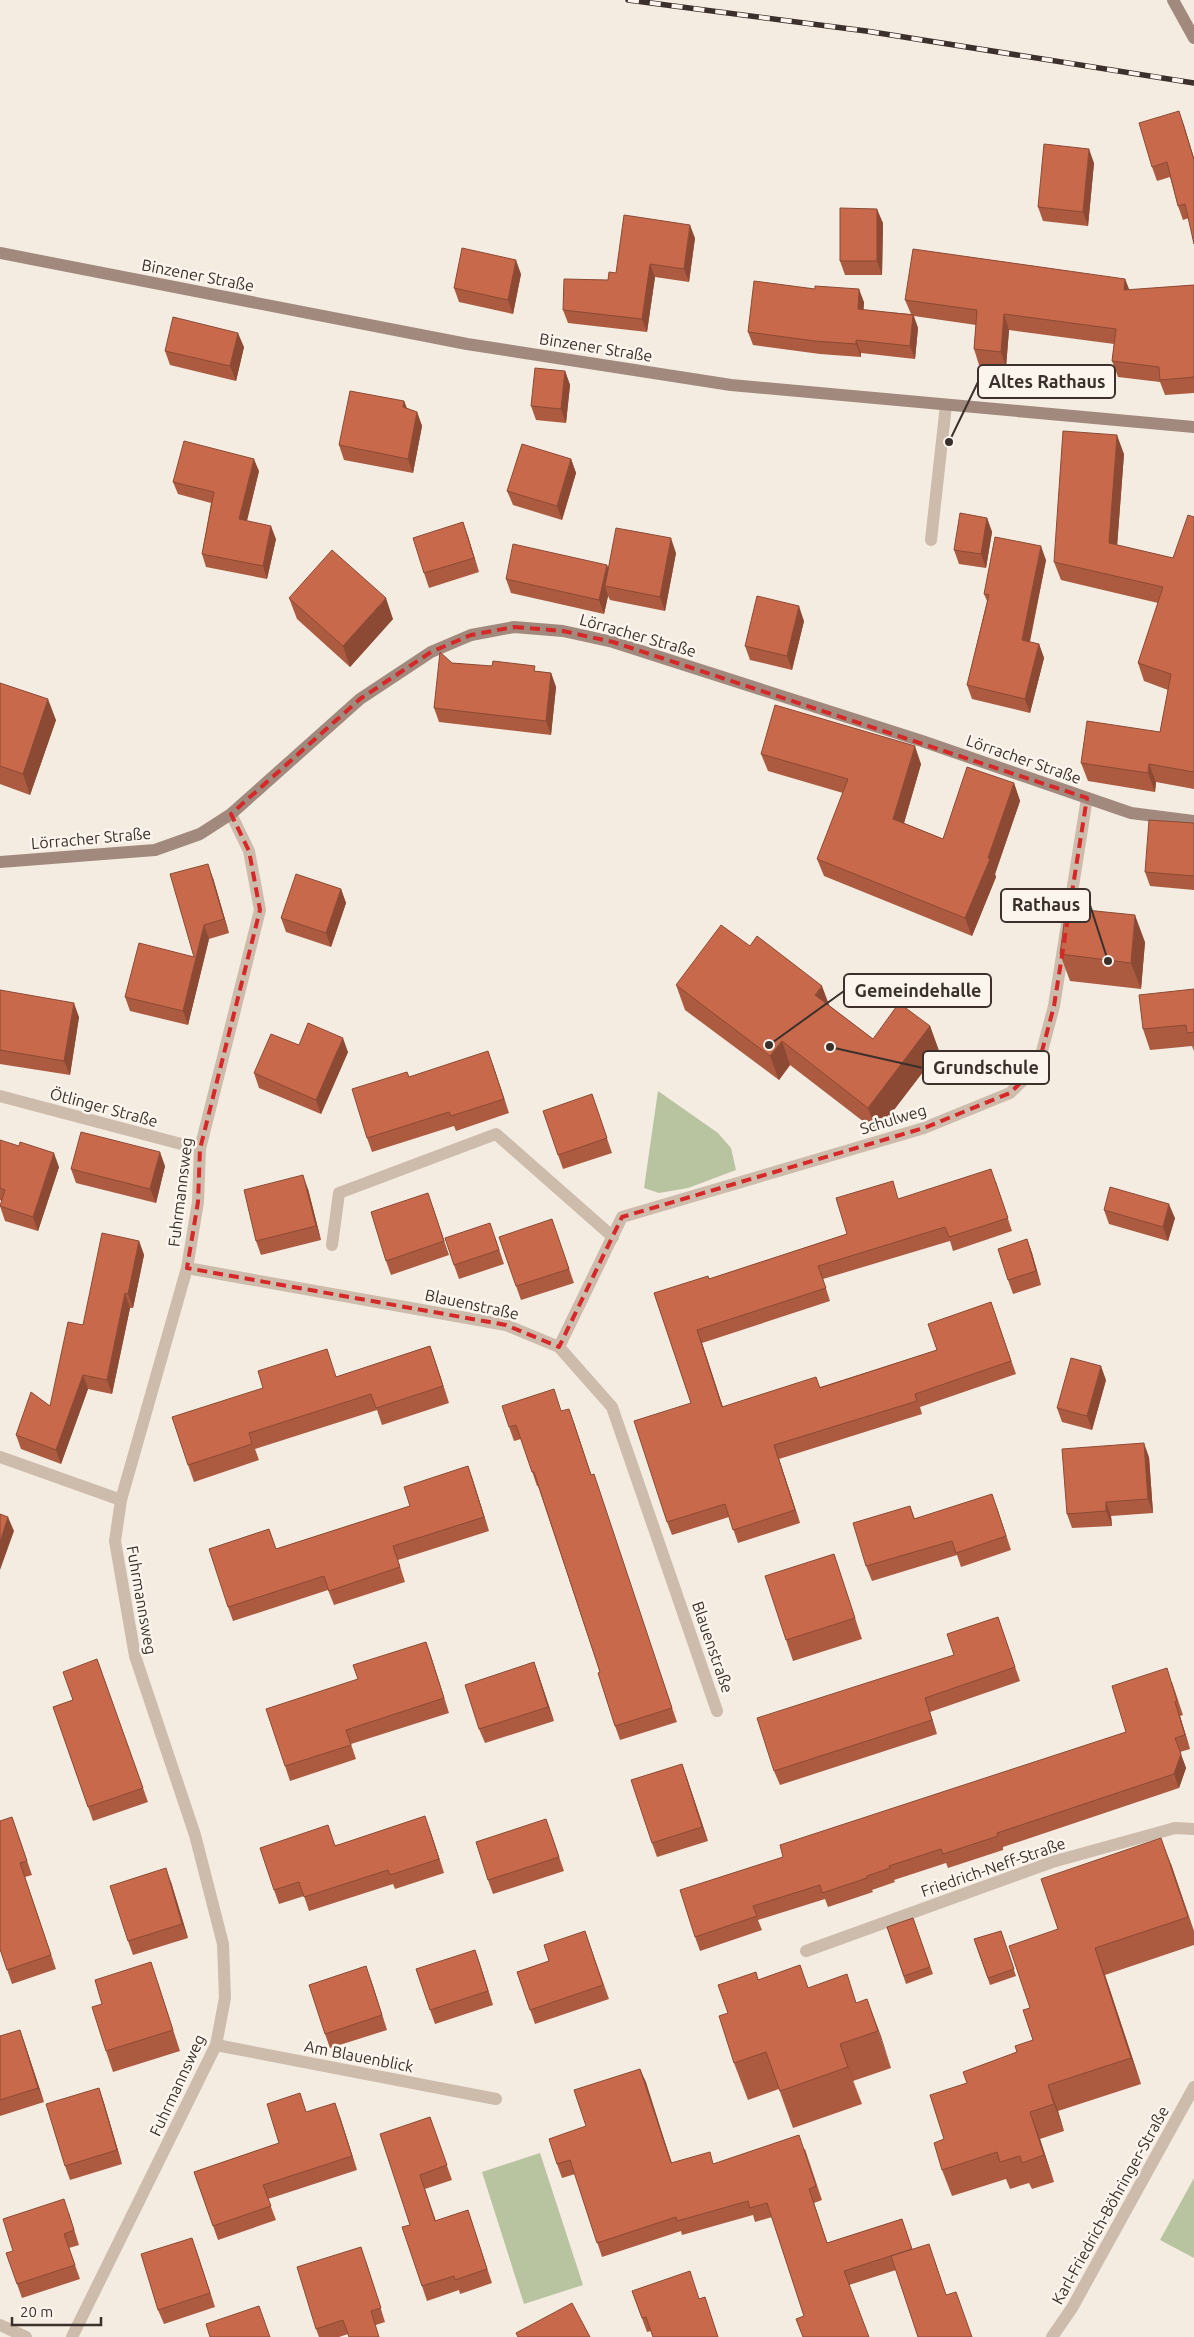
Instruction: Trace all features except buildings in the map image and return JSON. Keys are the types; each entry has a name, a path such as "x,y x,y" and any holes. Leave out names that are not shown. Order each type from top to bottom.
{"street":[{"path":"1173,0 1194,38"},
{"name":"Binzener Straße","path":"0,253 467,344 731,385 1194,427"},
{"path":"931,540 946,405"},
{"name":"Lörracher Straße","path":"0,862 155,850 200,834 231,814 360,699 431,652 471,635 514,627 563,631 613,642 922,741 1131,813 1194,821"},
{"name":"Schulweg","path":"560,1347 622,1217 924,1128 1010,1094 1038,1066 1054,1006 1086,798"},
{"name":"Fuhrmannsweg","path":"72,2337 216,2044 225,1998 223,1944 195,1835 135,1656 115,1541 120,1500 187,1268 198,1202 200,1149 260,910 249,851 231,814"},
{"name":"Ötlinger Straße","path":"0,1096 200,1149"},
{"path":"332,1245 339,1193 496,1134 612,1237"},
{"name":"Blauenstraße","path":"187,1268 506,1325 560,1347 612,1407 718,1711"},
{"path":"0,1457 120,1500"},
{"name":"Friedrich-Neff-Straße","path":"806,1951 1052,1862 1175,1828 1194,1829"},
{"name":"Am Blauenblick","path":"216,2044 496,2099"},
{"name":"Karl-Friedrich-Böhringer-Straße","path":"1052,2337 1072,2308 1194,2087"},
{"path":"0,2325 26,2337"}],"highlighted area":[{"path":"514,627 563,631 613,642 1087,798 1054,1006 1038,1066 1010,1093 924,1128 622,1217 559,1347 506,1325 187,1268 198,1202 200,1149 260,910 249,851 231,814 360,699 431,652 471,635"}],"green space":[{"path":"658,1091 718,1133 731,1148 736,1170 688,1188 659,1193 644,1188"},
{"path":"540,2153 583,2285 524,2304 482,2172"},
{"path":"1194,2178 1194,2258 1160,2240"}],"railway":[{"path":"628,0 866,31 1194,83"}],"place":[{"name":"Altes Rathaus","path":"949,442"},
{"name":"Rathaus","path":"1108,961"},
{"name":"Gemeindehalle","path":"769,1045"},
{"name":"Grundschule","path":"830,1047"}]}
